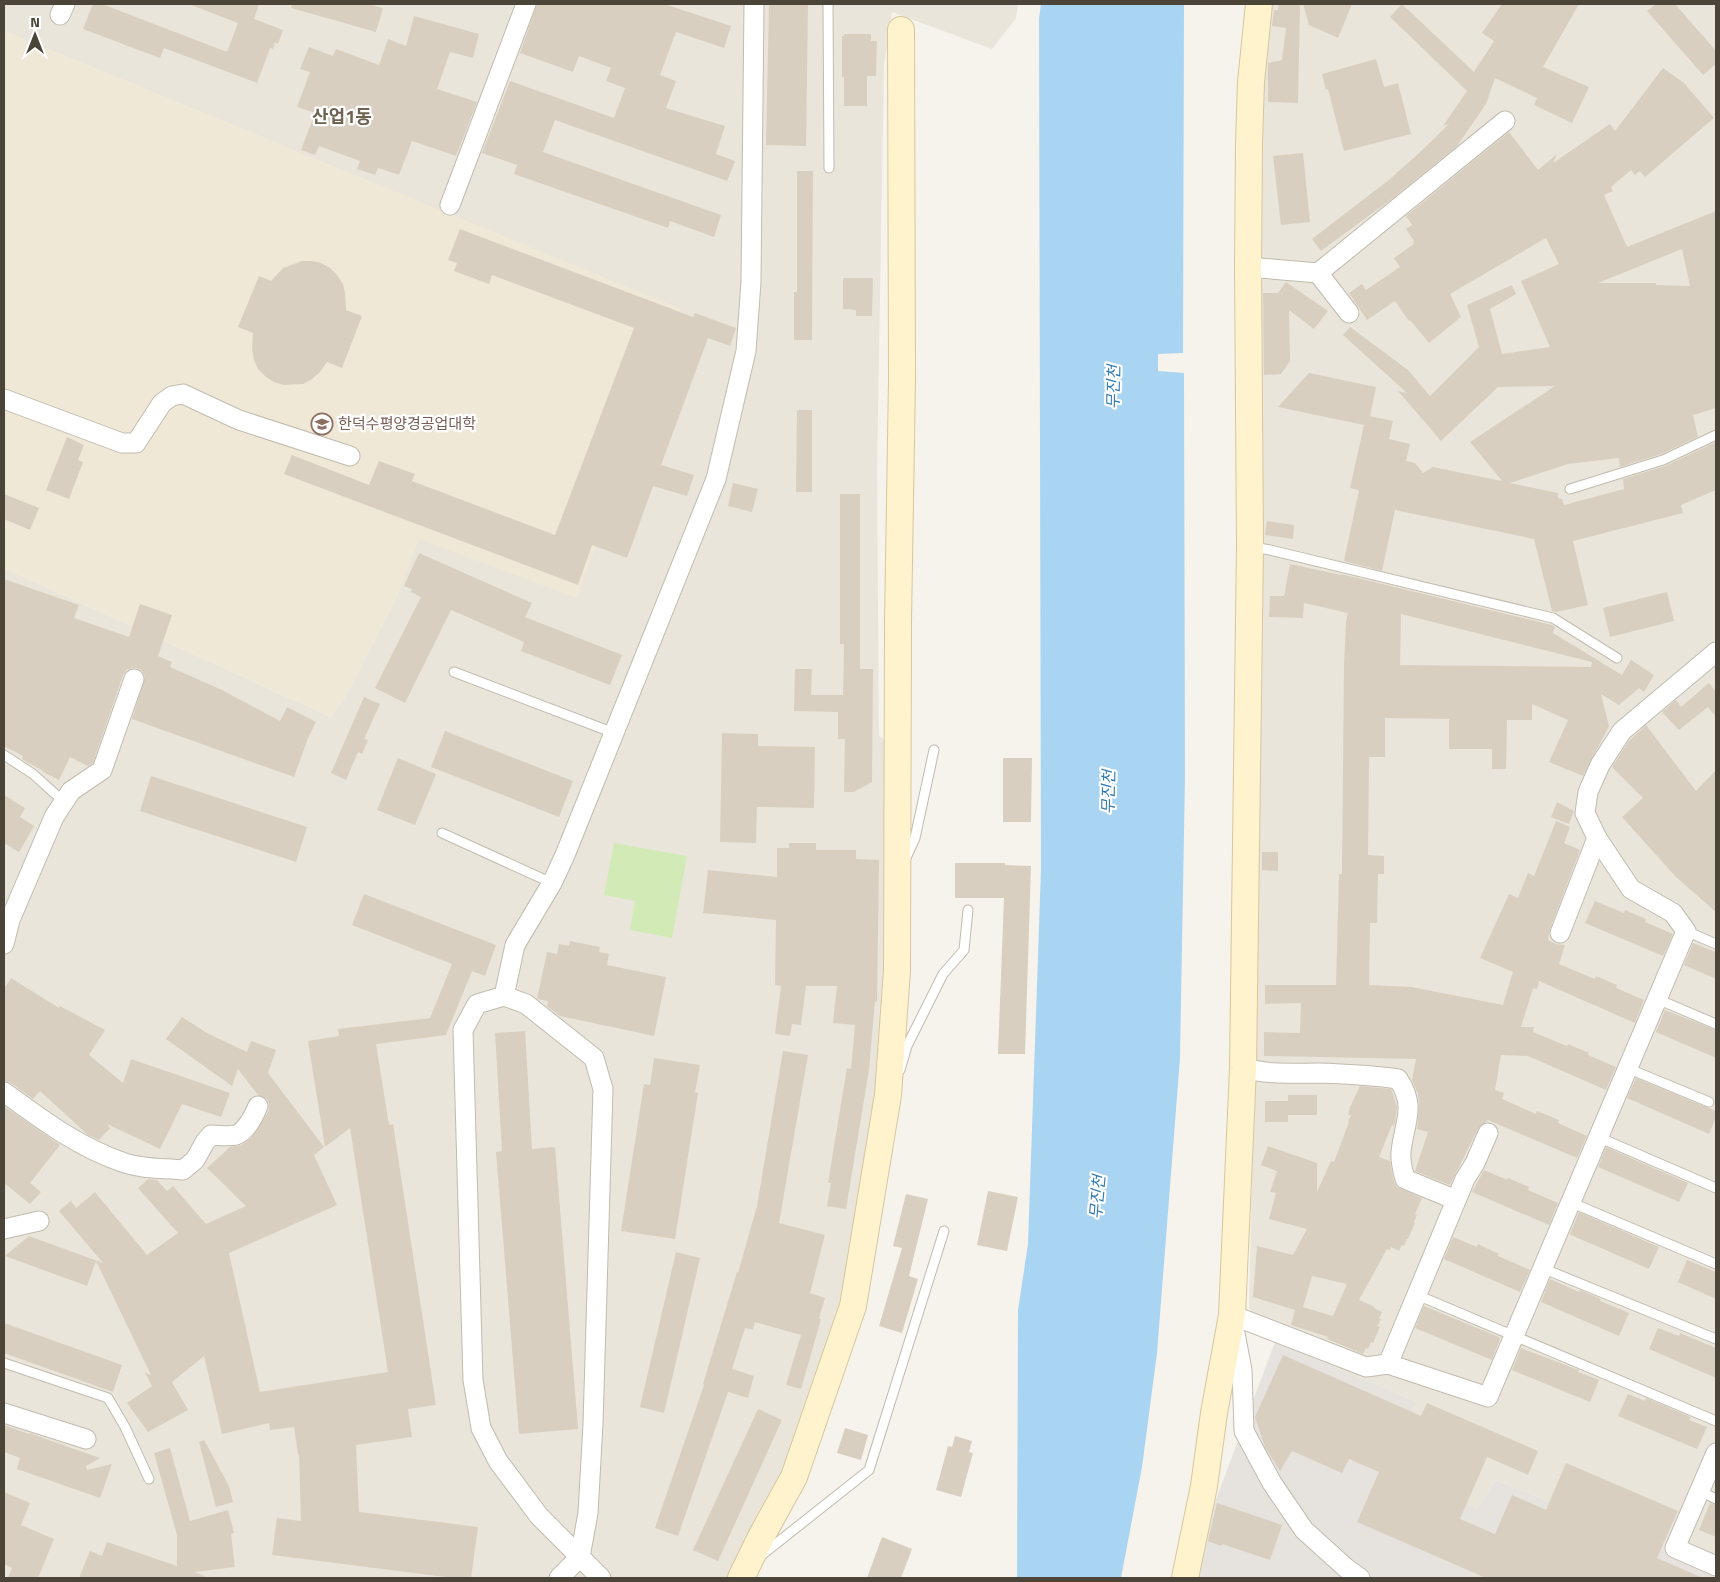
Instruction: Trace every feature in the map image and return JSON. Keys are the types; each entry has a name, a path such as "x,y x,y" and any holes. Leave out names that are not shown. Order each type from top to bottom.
{"street":[{"path":"450,205 526,4"},
{"path":"504,996 515,945 552,883 716,479 746,351 750,282 754,4"},
{"path":"1185,1578 1204,1486 1214,1413 1232,1315 1243,1068 1250,546 1248,267 1251,82 1259,4"},
{"path":"745,1571 762,1535 794,1477 853,1306 888,1095 897,971 898,623 902,379 901,30"},
{"path":"1248,267 1318,273 1505,121"},
{"path":"1318,273 1349,313"},
{"path":"4,400 122,443 136,443 162,403 172,396 184,394 239,420 350,456"},
{"path":"1232,1315 1366,1367 1388,1364 1488,1397 1686,931 1673,913 1631,888 1597,838 1585,813 1588,792 1600,765 1622,731 1716,652"},
{"path":"4,944 7,919 63,801 71,791 102,770 134,679"},
{"path":"1560,934 1597,838"},
{"path":"559,1578 580,1557 588,1514 593,1424 603,1089 594,1058 526,1004 504,996 477,1004 463,1030 473,1380 481,1428 498,1462 539,1516 580,1557 601,1578"},
{"path":"1243,1068 1263,1073 1341,1074 1398,1079 1406,1091 1409,1114 1401,1153 1405,1180 1456,1200"},
{"path":"4,1092 51,1126 97,1152 124,1163 183,1170 195,1160 211,1135 235,1135 254,1116 258,1106"},
{"path":"1388,1364 1465,1178 1475,1162 1488,1133"},
{"path":"4,1229 39,1221"},
{"path":"1232,1315 1242,1370 1244,1431 1272,1483 1304,1530 1346,1568 1360,1578"},
{"path":"4,1413 86,1439"},
{"path":"1716,1453 1708,1495 1675,1548 1716,1566"}],"lane":[{"path":"828,4 829,168"},
{"path":"1570,489 1663,460 1716,435"},
{"path":"1250,546 1553,618 1617,658"},
{"path":"454,672 614,733"},
{"path":"898,873 915,838 934,750"},
{"path":"4,755 33,774 63,801"},
{"path":"442,833 552,883"},
{"path":"888,1095 903,1062 907,1046 939,982 964,950 968,910"},
{"path":"1686,931 1716,944"},
{"path":"1657,999 1716,1024"},
{"path":"1628,1068 1709,1102"},
{"path":"1598,1137 1716,1188"},
{"path":"1570,1202 1716,1264"},
{"path":"745,1571 869,1470 944,1232"},
{"path":"1542,1268 1716,1339"},
{"path":"1416,1295 1716,1421"},
{"path":"4,1363 108,1398 125,1427 149,1479"}],"shaded area":[{"path":"4,4 1018,4 1016,18 992,49 892,12 884,65 877,471 879,736 889,743 889,994 852,1273 786,1475 730,1578 4,1578 4,568 331,717 345,697 395,600 418,539 681,310 4,31"},
{"path":"1267,4 1716,4 1716,1571 1496,1480 1477,1508 1388,1466 1417,1402 1275,1342 1249,1308 1257,949 1255,285"},
{"name":"한덕수평양경공업대학","path":"4,31 681,309 577,598 419,539 395,600 345,697 331,717 4,568"},
{"path":"1275,1342 1417,1402 1389,1466 1477,1508 1496,1480 1716,1571 1716,1578 1193,1578 1200,1542"}],"green space":[{"path":"614,843 687,856 672,938 630,930 635,901 604,895"}],"water":[{"name":"무진천","path":"1041,4 1184,4 1183,353 1158,354 1158,371 1184,373 1185,777 1180,1058 1157,1353 1142,1467 1121,1578 1017,1578 1018,1310 1028,1244 1041,870 1039,18"}],"building":[{"path":"93,4 102,4 227,52 238,23 191,4 259,4 254,19 283,30 278,44 275,42 273,49 270,48 257,83 164,48 160,58 83,29"},
{"path":"292,4 367,4 383,8 376,32 291,8"},
{"path":"537,4 664,4 731,26 724,48 676,32 660,75 676,81 666,108 725,126 716,154 735,161 727,181 555,120 543,152 721,215 714,237 670,221 668,228 514,174 517,165 482,153 510,81 614,118 625,88 606,81 611,68 579,56 573,72 520,53"},
{"path":"769,4 808,4 806,146 766,145"},
{"path":"1279,4 1300,4 1298,103 1268,102 1268,63 1282,60 1286,28 1272,26 1274,10 1278,10"},
{"path":"1303,4 1352,4 1338,38 1309,25"},
{"path":"1402,4 1474,72 1494,41 1482,33 1502,4 1579,4 1543,67 1589,87 1572,123 1534,105 1537,98 1495,78 1486,104 1457,146 1393,198 1321,251 1312,239 1390,179 1417,155 1449,124 1443,126 1467,91 1390,17"},
{"path":"1656,4 1675,4 1716,51 1716,64 1703,75 1647,11"},
{"path":"414,16 479,34 473,58 450,52 437,89 477,102 456,156 412,141 399,175 378,168 375,175 357,169 360,161 319,146 315,155 301,150 315,113 297,107 310,72 300,69 309,47 333,56 336,49 379,65 388,39 406,46"},
{"path":"844,34 871,34 871,41 877,41 876,76 867,76 867,106 844,106 842,36"},
{"path":"1376,59 1384,87 1398,83 1411,134 1344,151 1328,89 1326,90 1322,74"},
{"path":"1663,68 1684,83 1714,118 1645,177 1640,171 1635,175 1631,170 1611,187 1613,191 1604,195 1627,247 1716,211 1716,408 1693,415 1698,437 1661,454 1620,467 1619,458 1568,464 1510,483 1558,493 1558,498 1562,499 1564,505 1624,489 1623,479 1665,466 1716,442 1716,490 1681,505 1683,513 1573,541 1588,605 1556,612 1552,611 1534,539 1395,510 1382,571 1344,561 1359,490 1350,488 1364,425 1278,407 1309,373 1376,387 1370,416 1393,421 1389,439 1410,444 1406,461 1415,463 1423,473 1433,467 1502,481 1470,442 1555,386 1498,387 1441,441 1398,391 1407,393 1343,335 1350,327 1408,370 1430,396 1479,347 1467,305 1512,285 1516,294 1490,309 1502,354 1550,347 1521,281 1559,264 1546,238 1450,294 1461,317 1429,343 1409,321 1395,301 1367,320 1349,293 1362,284 1366,290 1400,267 1394,258 1414,244 1406,229 1412,225 1406,216 1509,132 1538,170 1557,154 1553,163 1610,124 1615,131","holes":["1682,249 1690,286 1656,285 1656,283 1598,283"]},
{"path":"1303,153 1310,222 1281,225 1273,156"},
{"path":"797,171 813,171 812,340 794,340 794,292 797,292"},
{"path":"460,229 693,317 695,313 736,328 730,346 708,338 661,465 694,475 687,496 653,486 627,558 592,545 578,585 284,474 292,455 369,485 379,461 415,474 412,481 555,535 634,328 492,275 489,284 454,271 457,263 448,260"},
{"path":"302,261 321,263 330,268 343,284 346,310 362,316 342,368 327,362 320,372 303,384 283,385 274,382 258,369 252,350 253,333 238,327 259,276 271,281 283,268"},
{"path":"843,278 873,278 872,316 856,316 856,310 843,309"},
{"path":"1286,282 1328,311 1314,329 1289,310 1290,361 1281,374 1264,375 1263,293 1278,293"},
{"path":"797,410 812,410 812,492 796,492"},
{"path":"67,437 84,445 78,460 83,462 69,499 46,490"},
{"path":"733,483 758,489 752,512 728,506"},
{"path":"4,494 39,508 30,530 4,519"},
{"path":"840,494 860,494 860,669 873,669 872,782 854,792 844,792 845,739 838,739 838,712 794,711 795,669 812,669 811,695 843,695 844,644 840,644"},
{"path":"1267,521 1294,525 1293,539 1265,535"},
{"path":"419,553 532,603 525,617 622,655 610,685 521,651 524,642 451,610 405,703 375,688 421,597 411,592 412,589 404,586"},
{"path":"1290,564 1341,574 1552,625 1555,627 1553,633 1622,675 1631,660 1654,675 1644,692 1639,688 1619,705 1601,694 1609,726 1583,776 1549,762 1568,720 1532,704 1532,720 1507,720 1506,769 1492,769 1492,749 1449,749 1449,719 1385,718 1385,757 1369,757 1368,855 1384,856 1384,874 1378,874 1377,923 1370,923 1369,985 1412,987 1503,1005 1513,972 1480,958 1509,894 1518,898 1528,873 1534,876 1556,821 1570,827 1564,843 1580,850 1550,929 1548,940 1556,944 1565,945 1559,964 1595,979 1596,976 1617,985 1616,988 1644,1000 1635,1023 1539,981 1537,989 1533,988 1521,1027 1534,1027 1533,1032 1567,1046 1568,1044 1616,1067 1606,1090 1528,1056 1501,1055 1495,1090 1504,1093 1502,1099 1536,1114 1537,1111 1559,1120 1558,1123 1587,1136 1577,1158 1488,1120 1478,1129 1450,1185 1415,1171 1428,1132 1417,1129 1418,1094 1412,1080 1416,1059 1264,1056 1264,1032 1300,1033 1301,1003 1265,1004 1265,985 1336,985 1339,874 1342,874 1344,664 1348,613 1304,603 1303,618 1269,617 1270,596 1284,596","holes":["1401,614 1592,662 1591,667 1400,665"]},
{"path":"4,579 79,605 74,618 129,637 140,604 172,615 158,656 172,662 170,667 222,690 280,721 287,707 316,722 294,777 132,719 145,677 142,671 137,668 127,670 123,675 93,763 88,766 70,757 59,780 22,759 23,756 4,746"},
{"path":"1667,592 1674,621 1610,637 1603,608"},
{"path":"1709,683 1716,692 1716,717 1708,707 1679,730 1662,712 1676,700 1681,707"},
{"path":"364,697 380,704 364,739 368,740 362,754 358,752 346,780 331,773"},
{"path":"1646,725 1696,791 1716,770 1716,912 1676,877 1622,817 1643,798 1612,767 1628,742"},
{"path":"445,731 573,781 559,817 431,767"},
{"path":"722,733 758,734 758,746 815,747 814,808 757,807 756,843 720,842"},
{"path":"398,758 436,774 415,825 377,810"},
{"path":"1003,758 1032,758 1031,822 1003,822"},
{"path":"151,776 307,827 296,862 140,811"},
{"path":"4,795 25,808 20,817 34,826 19,852 4,843"},
{"path":"1557,802 1574,811 1569,824 1551,817"},
{"path":"789,843 816,843 816,850 856,850 856,859 879,860 877,1002 875,1001 869,1070 846,1209 827,1206 831,1183 828,1183 847,1068 851,1069 855,1025 833,1023 837,986 806,986 801,1025 792,1024 790,1036 775,1034 781,986 775,985 776,920 703,913 708,870 777,877 777,848 789,848"},
{"path":"1262,852 1278,852 1278,871 1262,870"},
{"path":"955,863 1005,863 1005,865 1031,866 1025,1054 998,1054 1004,898 955,898"},
{"path":"364,894 496,945 485,976 472,971 446,1035 376,1044 389,1125 393,1124 436,1405 408,1409 412,1437 356,1445 359,1512 478,1527 471,1578 453,1578 272,1555 277,1518 301,1521 299,1454 294,1427 270,1430 269,1423 222,1434 204,1356 172,1382 188,1410 148,1432 127,1403 152,1386 145,1373 151,1375 96,1261 87,1286 5,1256 29,1236 103,1263 59,1211 71,1201 76,1208 95,1192 147,1255 178,1233 138,1188 148,1179 157,1180 167,1191 173,1186 206,1224 246,1206 207,1168 230,1147 241,1145 251,1138 269,1110 269,1104 267,1099 258,1095 238,1069 232,1086 166,1039 182,1017 207,1033 247,1052 251,1041 276,1050 268,1073 324,1147 314,1155 337,1205 229,1253 260,1392 388,1372 350,1128 325,1147 308,1041 339,1036 338,1029 430,1018 452,964 352,925"},
{"path":"1595,901 1624,913 1625,910 1646,919 1645,922 1673,934 1663,956 1585,923"},
{"path":"570,941 600,947 599,952 609,954 607,965 666,977 654,1036 560,1016 547,1006 548,1001 537,999 547,952 557,954 559,944 569,946"},
{"path":"1693,943 1716,952 1716,979 1684,965"},
{"path":"11,978 59,1008 60,1006 105,1030 89,1055 123,1083 131,1059 230,1093 221,1117 182,1104 160,1149 107,1124 110,1128 99,1140 88,1135 40,1091 33,1099 11,1083 4,1081 4,989"},
{"path":"1665,1010 1716,1030 1716,1058 1656,1032"},
{"path":"525,1031 532,1149 555,1147 578,1429 519,1434 496,1152 502,1151 495,1033"},
{"path":"783,1051 808,1055 779,1223 825,1235 810,1293 825,1298 819,1318 821,1319 801,1389 786,1385 801,1335 755,1322 753,1330 745,1328 732,1369 754,1376 748,1398 728,1392 678,1536 655,1528 704,1385 757,1206"},
{"path":"654,1058 700,1065 695,1092 698,1093 675,1239 621,1231 644,1084 650,1085"},
{"path":"1636,1078 1716,1111 1716,1117 1709,1134 1627,1098"},
{"path":"1360,1086 1391,1089 1397,1107 1395,1123 1392,1125 1379,1157 1390,1161 1394,1182 1397,1187 1422,1198 1415,1214 1417,1215 1415,1223 1404,1246 1402,1245 1399,1251 1391,1247 1390,1250 1387,1249 1359,1300 1382,1312 1379,1318 1381,1319 1378,1326 1380,1327 1373,1343 1371,1342 1363,1354 1327,1339 1328,1337 1291,1325 1295,1310 1253,1297 1257,1246 1293,1255 1307,1229 1269,1219 1276,1193 1270,1192 1277,1171 1261,1165 1268,1146 1317,1163 1317,1192 1331,1161 1334,1162 1349,1122 1351,1115 1348,1115","holes":["1312,1276 1347,1284 1333,1316 1303,1307"]},
{"path":"1288,1095 1317,1095 1317,1115 1288,1115 1288,1122 1265,1122 1265,1101 1288,1101"},
{"path":"4,1106 60,1145 30,1183 41,1192 30,1204 4,1183"},
{"path":"1606,1147 1688,1183 1679,1202 1598,1167"},
{"path":"1484,1170 1529,1187 1528,1190 1558,1203 1549,1225 1472,1192"},
{"path":"988,1191 1018,1197 1007,1251 977,1245"},
{"path":"906,1194 928,1199 909,1276 918,1279 902,1333 879,1326 902,1248 893,1246"},
{"path":"1579,1212 1659,1247 1649,1269 1571,1235"},
{"path":"1453,1237 1477,1247 1478,1244 1499,1254 1498,1256 1530,1270 1520,1292 1444,1259"},
{"path":"676,1252 700,1258 664,1413 640,1407"},
{"path":"1687,1260 1716,1272 1716,1299 1678,1282"},
{"path":"1550,1279 1579,1292 1580,1290 1601,1299 1600,1301 1629,1313 1619,1336 1541,1302"},
{"path":"1424,1306 1499,1337 1500,1339 1492,1360 1415,1328"},
{"path":"4,1323 122,1365 113,1392 4,1353"},
{"path":"1658,1328 1679,1336 1680,1333 1716,1348 1716,1378 1649,1349"},
{"path":"1521,1348 1579,1370 1578,1372 1599,1380 1590,1402 1512,1370"},
{"path":"1283,1355 1421,1416 1427,1403 1538,1451 1528,1475 1487,1457 1460,1519 1495,1534 1512,1495 1546,1510 1566,1463 1678,1511 1657,1558 1703,1578 1486,1578 1357,1522 1379,1472 1349,1459 1342,1473 1292,1451 1280,1471 1265,1447 1255,1417"},
{"path":"1628,1394 1645,1401 1646,1398 1691,1417 1689,1420 1707,1427 1697,1449 1618,1416"},
{"path":"758,1409 782,1420 718,1561 693,1550"},
{"path":"4,1425 100,1458 86,1466 87,1470 112,1464 100,1498 17,1469 20,1458 4,1452"},
{"path":"845,1428 868,1435 861,1460 837,1453"},
{"path":"955,1436 972,1441 969,1452 973,1453 961,1497 936,1490 948,1446 952,1447"},
{"path":"204,1440 229,1486 233,1502 216,1507 199,1442"},
{"path":"170,1448 190,1521 228,1510 234,1533 231,1534 235,1567 194,1572 205,1576 204,1578 79,1578 90,1551 102,1556 107,1542 177,1566 177,1535 154,1453"},
{"path":"4,1492 30,1503 21,1525 54,1539 38,1578 8,1578 12,1568 4,1564"},
{"path":"1217,1503 1282,1525 1270,1560 1208,1541"},
{"path":"1710,1503 1716,1505 1716,1537 1699,1530"},
{"path":"882,1537 912,1549 901,1578 867,1578"}],"place":[{"name":"한덕수평양경공업대학","path":"322,424"}],"district":[{"name":"산업1동","path":"342,117"}]}
